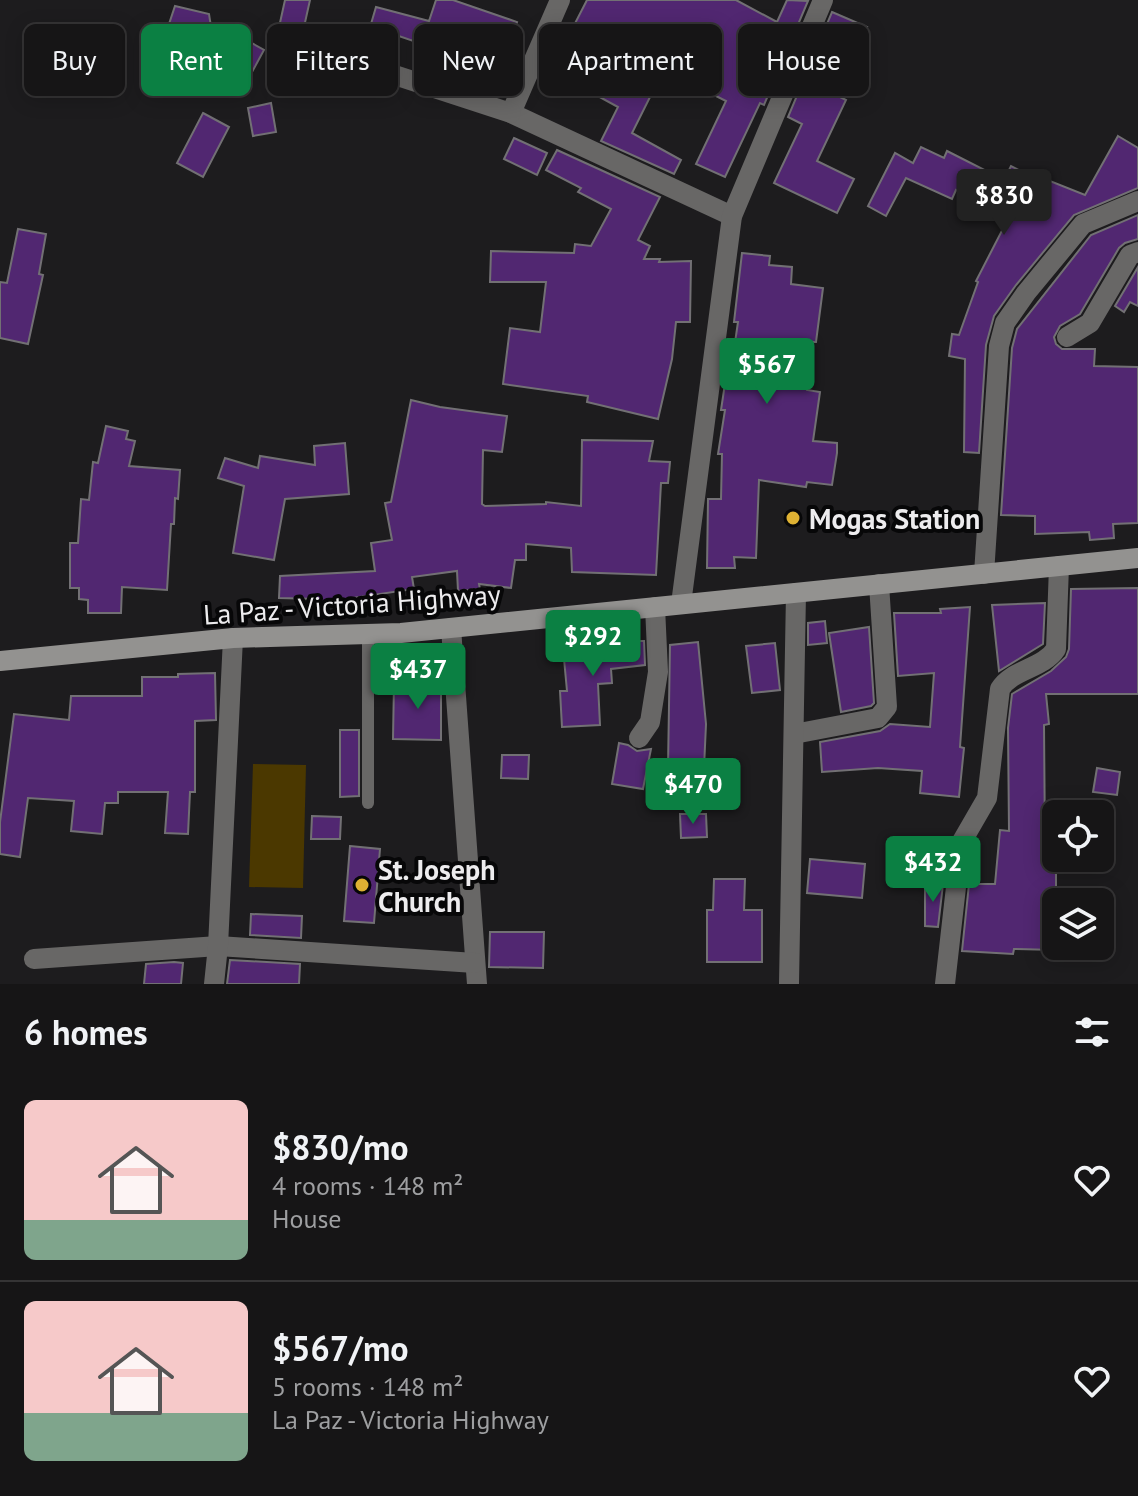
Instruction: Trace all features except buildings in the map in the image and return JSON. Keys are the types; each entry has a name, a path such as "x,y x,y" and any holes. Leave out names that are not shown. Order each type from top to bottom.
{"main road":[{"name":"La Paz - Victoria Highway","path":"0,661 233,638 451,628 1138,558"}],"street":[{"path":"511,113 560,0"},
{"path":"681,604 732,216 823,0"},
{"path":"398,76 511,113 732,216"},
{"path":"984,574 999,346 1005,323 1083,224 1138,201"},
{"path":"1067,337 1090,323 1130,255 1138,252"},
{"path":"945,984 961,843 987,798 1000,689 1006,681 1048,658 1056,649 1059,566"},
{"path":"794,734 878,718 884,713 887,707 879,584"},
{"path":"789,984 796,593"},
{"path":"639,738 650,722 657,684 655,607"},
{"path":"451,628 477,984"},
{"path":"214,984 233,638"},
{"path":"34,959 218,946 475,963"}],"lane":[{"path":"368,634 368,803"}],"shaded area":[{"path":"253,764 306,765 303,888 249,887"}],"place":[{"name":"Mogas Station","path":"793,518"},
{"name":"St. Joseph Church","path":"362,885"}]}
